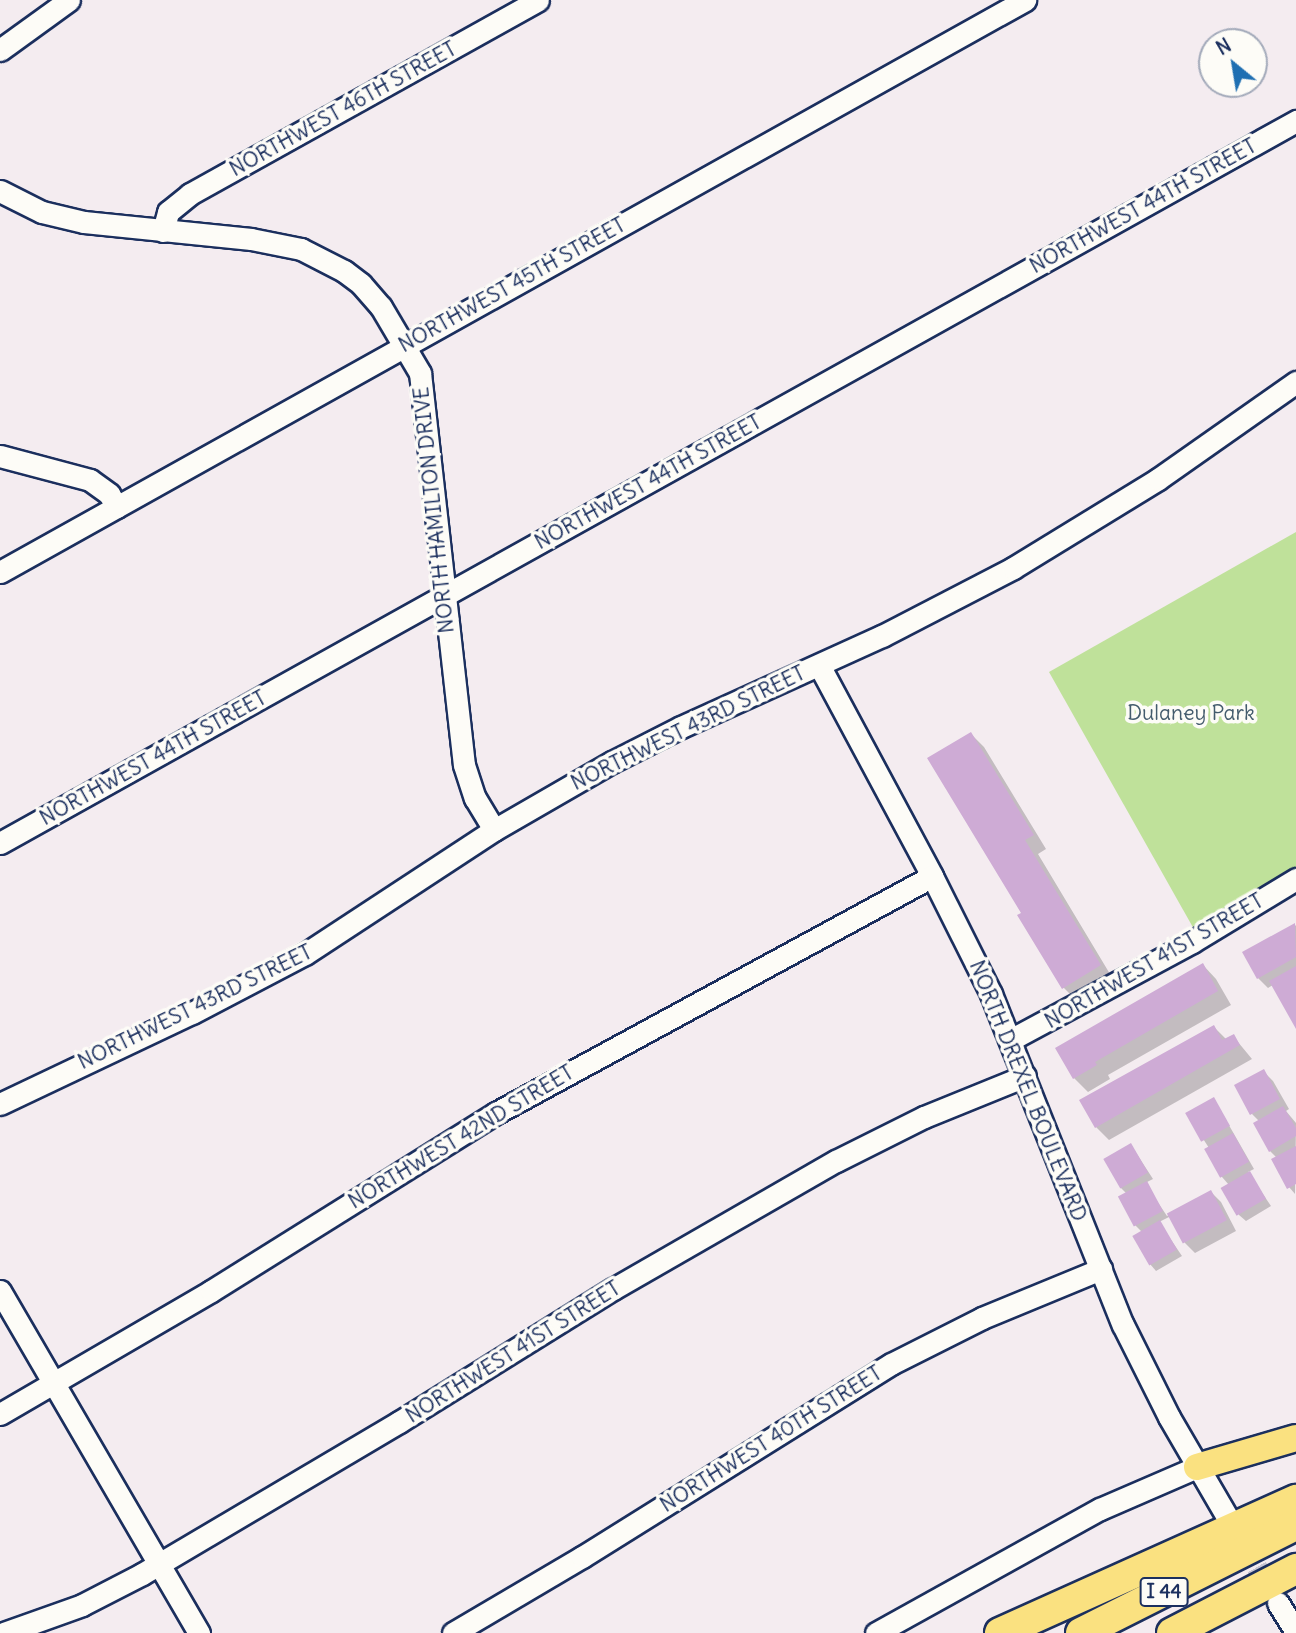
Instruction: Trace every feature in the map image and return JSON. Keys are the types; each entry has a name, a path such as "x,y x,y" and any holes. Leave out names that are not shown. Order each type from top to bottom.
{"highway":[{"path":"1002,1633 1296,1500"},
{"name":"I 44","path":"1081,1633 1296,1525"},
{"path":"1002,1633 1232,1558"},
{"path":"1172,1633 1296,1569"}],"main road":[{"path":"1197,1466 1296,1437"}],"street":[{"path":"0,50 69,0"},
{"name":"NORTHWEST 46TH STREET","path":"163,231 168,212 190,194 538,0"},
{"name":"NORTHWEST 45TH STREET","path":"0,572 1024,0"},
{"name":"NORTHWEST 44TH STREET","path":"0,844 1296,121"},
{"name":"NORTH HAMILTON DRIVE","path":"0,191 60,217 277,243 321,257 361,284 405,345 420,373 464,765 475,798 495,830"},
{"name":"NORTHWEST 43RD STREET","path":"0,1104 284,966 350,926 495,830 643,746 929,613 1062,540 1158,479 1296,382"},
{"path":"0,456 90,480 109,494 117,507"},
{"name":"NORTH DREXEL BOULEVARD","path":"819,665 932,876 1010,1040 1138,1356 1229,1520"},
{"name":"NORTHWEST 42ND STREET","path":"0,1414 211,1291 496,1113 932,876"},
{"name":"NORTHWEST 41ST STREET","path":"1010,1040 1202,937 1296,879"},
{"name":"NORTHWEST 41ST STREET","path":"4,1633 91,1601 159,1563 399,1422 613,1289 788,1188 924,1117 1025,1076"},
{"name":"NORTHWEST 40TH STREET","path":"453,1633 593,1550 891,1364 982,1318 1101,1269"},
{"path":"0,1291 199,1633"},
{"path":"876,1633 1100,1509 1197,1466"},
{"path":"1278,1603 1296,1632"}],"green space":[{"name":"Dulaney Park","path":"1296,532 1296,874 1195,931 1049,672"}],"building":[{"path":"971,732 1034,835 1025,840 1101,965 1062,989 1017,915 1021,913 927,758"},
{"path":"1295,923 1296,957 1257,979 1242,952"},
{"path":"1203,963 1218,991 1095,1062 1097,1065 1073,1079 1055,1048"},
{"path":"1296,966 1296,1029 1269,981"},
{"path":"1214,1025 1222,1040 1234,1034 1240,1045 1095,1128 1079,1100"},
{"path":"1264,1069 1280,1099 1250,1115 1234,1085"},
{"path":"1214,1097 1230,1126 1201,1142 1185,1113"},
{"path":"1283,1106 1296,1128 1296,1136 1269,1152 1253,1123"},
{"path":"1233,1133 1249,1162 1220,1178 1204,1149"},
{"path":"1131,1143 1148,1172 1120,1188 1103,1159"},
{"path":"1296,1146 1296,1184 1287,1189 1271,1159"},
{"path":"1250,1171 1266,1199 1237,1216 1221,1188"},
{"path":"1147,1181 1163,1211 1134,1227 1118,1196"},
{"path":"1211,1190 1227,1220 1183,1243 1167,1213"},
{"path":"1160,1220 1177,1249 1149,1265 1132,1236"}],"tunnel":[{"path":"1241,1540 1274,1596"}]}
